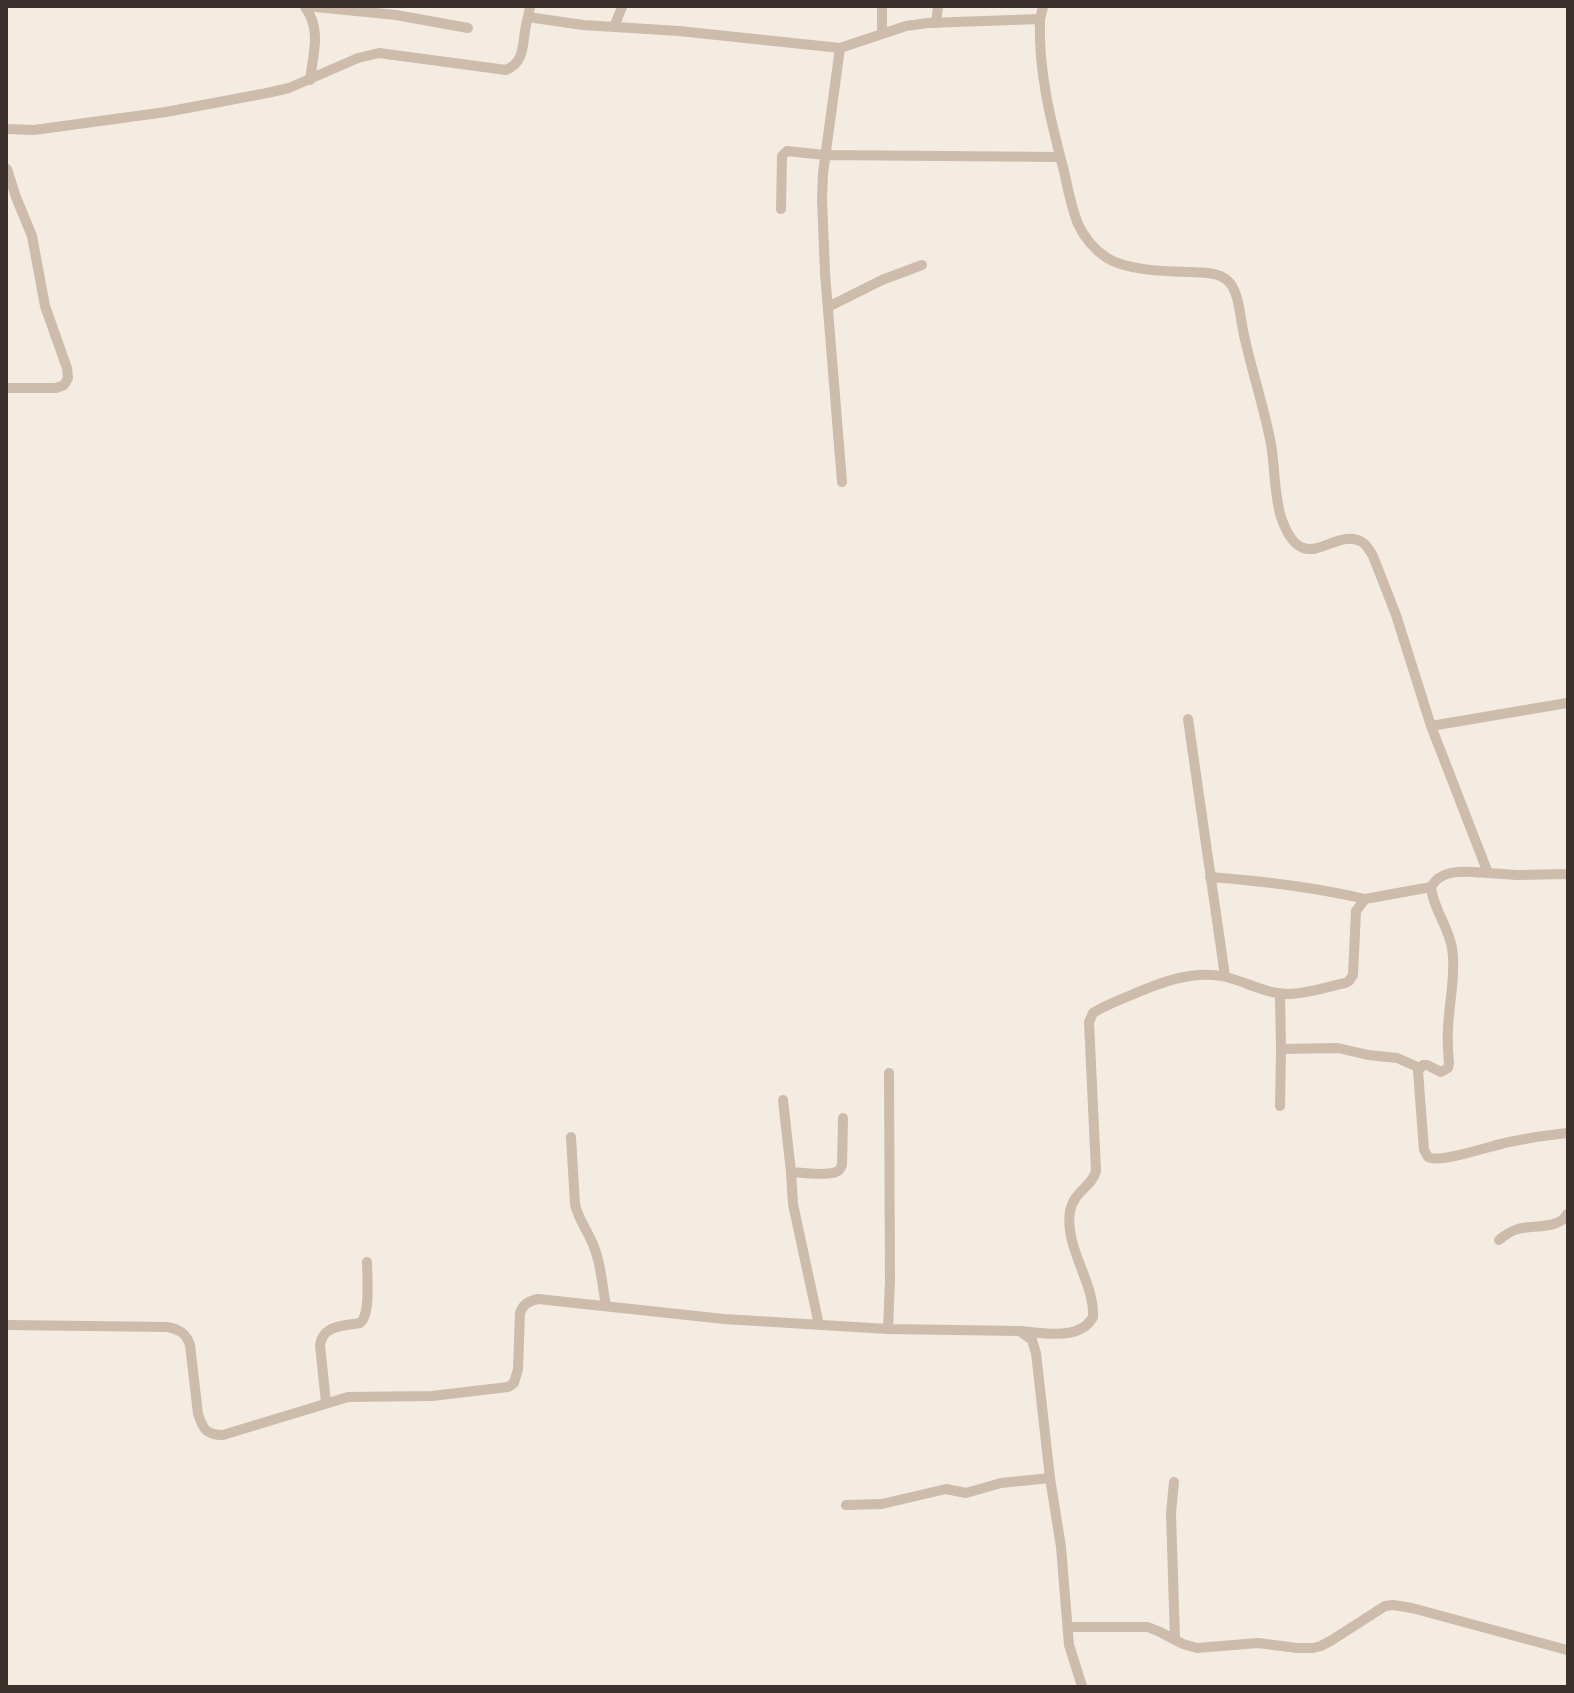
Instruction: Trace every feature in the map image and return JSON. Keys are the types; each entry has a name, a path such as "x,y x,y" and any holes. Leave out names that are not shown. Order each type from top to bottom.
{"street":[{"path":"305,7 314,23 315,32 315,44 310,80"},
{"path":"316,7 396,15 468,28"},
{"path":"614,27 622,7"},
{"path":"882,7 882,34"},
{"path":"936,23 938,7"},
{"path":"1043,7 1040,20 1039,41 1043,80 1060,157 1078,224 1084,235 1091,243 1108,258 1132,267 1218,275 1230,282 1234,288 1244,338 1267,424 1278,501 1284,525 1293,539 1305,548 1312,550 1317,549 1350,538 1362,542 1373,556 1396,615 1431,726 1488,873"},
{"path":"7,129 34,130 166,112 267,93 289,88 358,58 379,53 506,70 514,67 520,60 524,31 529,12 583,25 696,32 840,48 906,26 936,23 1040,20"},
{"path":"840,48 823,173 822,215 842,482"},
{"path":"781,209 782,156 784,153 792,151 825,155 1060,157"},
{"path":"7,169 16,197 32,236 45,306 67,368 68,378 64,385 56,388 7,388"},
{"path":"828,308 882,280 922,265"},
{"path":"1431,726 1567,703"},
{"path":"1188,719 1224,976"},
{"path":"1210,877 1265,881 1329,891 1365,899 1431,887 1438,878 1451,873 1488,873 1516,876 1567,874"},
{"path":"1431,887 1433,900 1448,935 1452,950 1452,984 1448,1029 1449,1063 1445,1071 1441,1072 1428,1065 1423,1065 1418,1071 1423,1145 1425,1154 1431,1159 1436,1159 1460,1155 1510,1141 1567,1133"},
{"path":"7,1325 167,1327 182,1332 188,1338 190,1345 198,1414 204,1429 210,1433 223,1435 326,1403 357,1396 432,1396 508,1387 514,1383 516,1377 520,1313 522,1307 526,1303 532,1301 546,1299 694,1317 819,1325 888,1329 1073,1332 1086,1326 1093,1317 1093,1304 1072,1240 1070,1219 1070,1211 1075,1196 1091,1182 1096,1171 1089,1027 1090,1017 1098,1010 1166,981 1195,976 1224,976 1266,991 1280,994 1300,993 1345,983 1352,979 1356,911 1365,899"},
{"path":"1280,994 1280,1106"},
{"path":"1281,1049 1338,1048 1368,1055 1397,1058 1420,1068"},
{"path":"888,1329 890,1281 889,1073"},
{"path":"783,1100 795,1218 819,1325"},
{"path":"791,1172 828,1173 837,1172 840,1169 842,1165 843,1118"},
{"path":"571,1137 574,1204 577,1213 592,1240 606,1306"},
{"path":"1499,1240 1515,1230 1559,1222 1565,1218 1567,1214"},
{"path":"326,1403 320,1344 321,1336 326,1331 360,1323 363,1320 367,1309 367,1262"},
{"path":"1020,1331 1032,1340 1036,1353 1050,1478 1061,1547 1070,1651 1082,1686"},
{"path":"846,1504 882,1504 946,1489 966,1493 1001,1483 1050,1478"},
{"path":"1174,1482 1171,1514 1175,1640"},
{"path":"1069,1627 1148,1628 1154,1629 1190,1647 1198,1648 1258,1643 1298,1648 1312,1648 1332,1640 1377,1610 1393,1605 1412,1608 1567,1650"}]}
